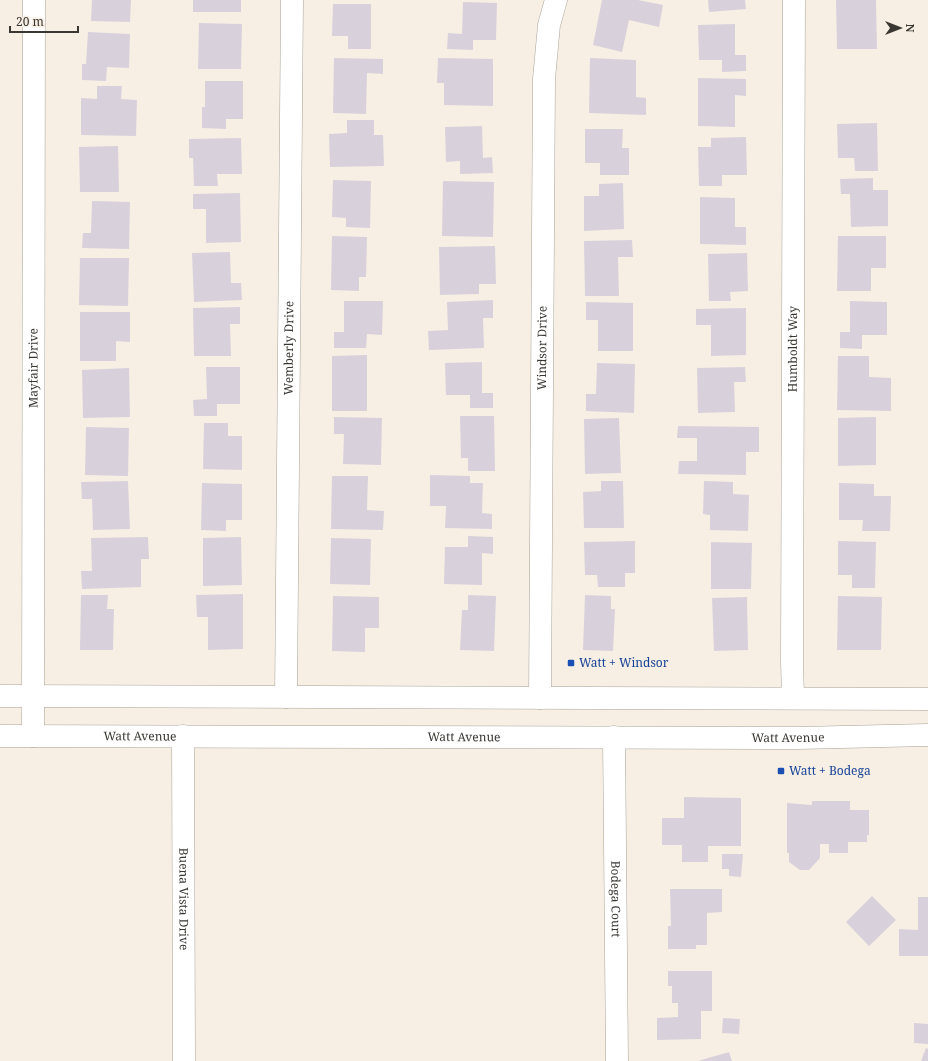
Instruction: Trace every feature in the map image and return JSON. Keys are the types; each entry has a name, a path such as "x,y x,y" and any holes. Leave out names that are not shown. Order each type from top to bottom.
{"street":[{"name":"Mayfair Drive","path":"33,736 34,0"},
{"name":"Wemberly Drive","path":"286,697 292,0"},
{"name":"Windsor Drive","path":"540,698 544,79 549,25 556,0"},
{"name":"Humboldt Way","path":"793,698 794,0"},
{"path":"0,696 928,699"},
{"name":"Watt Avenue","path":"0,736 799,738 928,735"},
{"name":"Buena Vista Drive","path":"183,736 184,1061"},
{"name":"Bodega Court","path":"614,737 617,1061"}],"building":[{"path":"92,0 131,0 130,22 91,21"},
{"path":"193,0 241,0 241,12 193,12"},
{"path":"602,0 638,0 663,5 659,27 629,20 622,52 593,45"},
{"path":"708,0 745,0 746,9 709,12"},
{"path":"836,0 876,0 877,49 837,49"},
{"path":"463,2 497,3 496,40 473,40 473,50 447,49 448,33 462,34"},
{"path":"333,4 371,4 371,49 348,49 348,36 332,36"},
{"path":"199,23 242,24 241,69 198,69"},
{"path":"735,24 735,55 746,55 746,71 722,72 722,60 699,60 698,25"},
{"path":"88,32 130,34 129,68 107,67 106,81 82,80 82,64 86,64"},
{"path":"334,58 383,59 383,74 367,73 366,114 333,113"},
{"path":"438,58 493,59 493,106 444,105 444,83 437,83"},
{"path":"590,58 636,60 636,97 646,98 646,115 589,113"},
{"path":"698,78 746,79 746,96 735,95 735,127 698,126"},
{"path":"205,81 243,81 243,119 226,119 226,129 202,128 202,107 205,107"},
{"path":"97,86 122,86 121,99 137,100 136,136 81,135 81,98 97,99"},
{"path":"347,120 374,120 374,135 383,135 384,166 330,167 329,134 347,133"},
{"path":"877,123 878,171 855,171 854,158 838,158 837,124"},
{"path":"482,126 483,158 492,157 493,173 460,174 460,161 446,162 445,127"},
{"path":"585,129 623,129 622,148 629,148 629,175 600,175 600,163 585,163"},
{"path":"746,137 747,175 722,175 722,186 699,186 698,147 711,147 711,138"},
{"path":"241,138 242,174 217,174 218,186 194,186 193,158 189,158 189,139"},
{"path":"118,146 119,192 80,192 79,147"},
{"path":"873,178 873,190 888,190 888,226 851,227 850,194 841,194 840,179"},
{"path":"333,180 371,181 370,228 346,227 346,218 332,217"},
{"path":"443,181 494,182 493,237 442,236"},
{"path":"623,183 624,229 584,231 584,196 599,196 599,184"},
{"path":"240,193 241,242 206,243 206,209 193,209 193,194"},
{"path":"700,197 735,198 735,227 746,227 746,245 700,244"},
{"path":"92,201 130,202 129,249 82,248 83,233 91,233"},
{"path":"332,236 367,237 366,277 359,277 359,291 331,290"},
{"path":"838,236 886,236 886,268 871,268 871,291 837,291"},
{"path":"632,240 633,257 618,257 619,296 585,296 584,241"},
{"path":"495,246 496,284 479,284 479,294 440,295 439,247"},
{"path":"230,252 231,283 241,283 242,300 194,302 192,253"},
{"path":"747,253 748,291 730,292 731,301 709,301 708,254"},
{"path":"80,258 129,258 128,306 79,305"},
{"path":"493,300 493,318 483,318 484,348 429,350 428,331 448,330 447,302"},
{"path":"344,301 383,301 382,335 367,334 366,348 334,348 334,332 344,332"},
{"path":"850,301 887,302 887,335 862,335 862,349 840,348 840,332 850,332"},
{"path":"586,302 633,303 633,351 598,351 598,320 586,320"},
{"path":"240,307 240,324 230,324 231,356 194,356 193,308"},
{"path":"746,308 746,355 711,356 711,325 696,325 696,309"},
{"path":"80,312 130,312 130,342 116,341 116,361 80,361"},
{"path":"367,355 367,411 332,411 332,356"},
{"path":"838,356 869,356 869,377 891,378 891,411 837,410"},
{"path":"482,362 482,393 493,393 493,408 470,408 470,395 446,395 445,363"},
{"path":"597,363 635,364 634,413 586,411 586,394 596,394"},
{"path":"206,367 240,367 240,404 217,404 217,416 194,416 193,400 207,399"},
{"path":"745,367 746,382 734,382 735,412 698,413 697,368"},
{"path":"129,368 130,417 83,418 82,370"},
{"path":"460,416 494,416 495,471 468,471 468,458 461,458"},
{"path":"334,417 382,418 381,465 343,464 344,434 334,434"},
{"path":"876,417 876,465 838,466 838,418"},
{"path":"619,418 621,473 585,474 584,419"},
{"path":"204,423 228,423 228,436 242,436 242,470 203,469"},
{"path":"678,426 759,427 759,452 746,452 746,475 678,474 679,461 697,461 697,438 677,438"},
{"path":"86,427 129,428 128,476 85,475"},
{"path":"430,475 470,476 470,483 483,483 482,513 492,514 492,529 445,528 446,506 430,506"},
{"path":"332,476 368,476 367,510 384,511 383,530 331,529"},
{"path":"128,481 130,529 93,530 92,499 82,499 81,482"},
{"path":"601,481 623,481 624,528 584,528 583,492 601,491"},
{"path":"704,481 733,482 733,494 749,495 748,531 710,530 710,515 703,514"},
{"path":"202,483 242,484 242,520 226,520 226,531 201,530"},
{"path":"839,483 874,484 874,496 891,496 890,531 862,531 863,520 839,520"},
{"path":"468,536 493,537 493,554 482,553 482,585 444,584 445,547 468,547"},
{"path":"148,537 149,559 141,559 141,587 82,589 81,571 92,571 91,538"},
{"path":"241,537 242,585 203,586 203,538"},
{"path":"331,538 371,539 370,585 330,584"},
{"path":"635,541 635,573 625,573 625,587 598,587 597,575 585,575 584,542"},
{"path":"838,541 876,542 875,588 852,588 852,575 838,575"},
{"path":"711,542 752,543 751,589 711,589"},
{"path":"243,594 243,649 208,650 208,617 197,617 196,595"},
{"path":"81,595 108,595 107,609 114,609 113,650 80,650"},
{"path":"468,595 496,596 494,651 460,650 462,610 468,610"},
{"path":"585,595 611,596 611,609 615,609 613,651 583,650"},
{"path":"333,596 379,597 379,628 365,628 365,652 332,651"},
{"path":"838,596 882,597 881,650 837,650"},
{"path":"747,597 748,650 714,651 712,598"},
{"path":"684,797 741,798 741,846 708,846 708,862 682,862 682,845 662,845 662,818 684,818"},
{"path":"812,801 850,801 850,810 869,810 869,835 867,835 867,842 848,842 848,853 829,853 829,844 820,844 820,858 809,870 800,870 789,862 789,853 787,853 787,803 812,805"},
{"path":"722,854 743,854 741,877 729,876 729,869 722,869"},
{"path":"670,889 722,889 722,912 707,913 707,945 696,945 696,949 668,949 668,926 671,926"},
{"path":"872,896 896,920 869,946 846,922"},
{"path":"918,897 928,897 928,956 899,956 899,929 918,930"},
{"path":"668,971 712,971 712,1011 701,1011 701,1039 657,1040 657,1018 678,1017 678,1003 672,1003 672,986 668,986"},
{"path":"723,1018 740,1019 739,1034 722,1033"},
{"path":"914,1023 928,1024 928,1044 914,1043"},
{"path":"926,1048 928,1049 928,1061 921,1061"},
{"path":"729,1052 732,1061 698,1061"}],"place":[{"name":"Watt + Windsor","path":"571,663"},
{"name":"Watt + Bodega","path":"781,771"}]}
